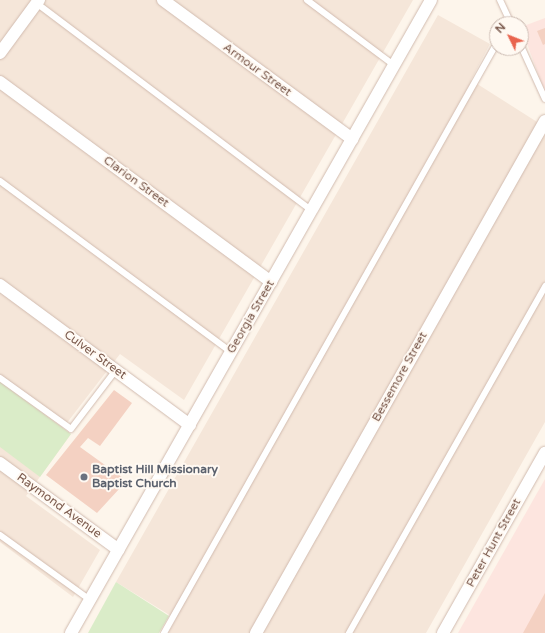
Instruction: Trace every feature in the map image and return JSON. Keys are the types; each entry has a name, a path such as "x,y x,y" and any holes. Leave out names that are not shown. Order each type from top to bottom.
{"street":[{"name":"Armour Street","path":"163,0 352,139"},
{"name":"Georgia Street","path":"71,633 431,0"},
{"path":"0,53 37,1"},
{"name":"Clarion Street","path":"0,82 271,282"},
{"name":"Bessemore Street","path":"256,633 545,121"},
{"name":"Culver Street","path":"0,285 190,425"},
{"name":"Peter Hunt Street","path":"446,632 545,453"},
{"name":"Raymond Avenue","path":"0,463 119,550"}],"lane":[{"path":"307,0 394,64"},
{"path":"500,0 507,16"},
{"path":"37,1 312,210"},
{"path":"164,633 489,56"},
{"path":"525,56 545,100"},
{"path":"0,181 232,352"},
{"path":"349,633 545,286"},
{"path":"0,378 70,429 116,370"},
{"path":"0,535 90,600"}],"shaded area":[{"path":"0,0 413,0 184,400 120,354 63,428 71,434 26,496 100,550 73,597 0,542"},
{"path":"438,15 489,43 471,80 545,127 545,422 426,633 168,633 176,619 116,582"},
{"path":"545,18 545,93 529,49 529,24"},
{"path":"545,479 545,633 458,633"}],"green space":[{"path":"0,382 71,434 40,477 0,447"},
{"path":"116,582 169,616 159,633 88,633"}],"building":[{"path":"545,28 545,44 543,45 537,31"},
{"name":"Baptist Hill Missionary Baptist Church","path":"114,390 132,403 100,446 88,438 80,447 123,478 117,486 120,488 97,513 46,475"},
{"path":"545,593 545,633 523,633"}],"place":[{"name":"Baptist Hill Missionary Baptist Church","path":"84,477"}]}
